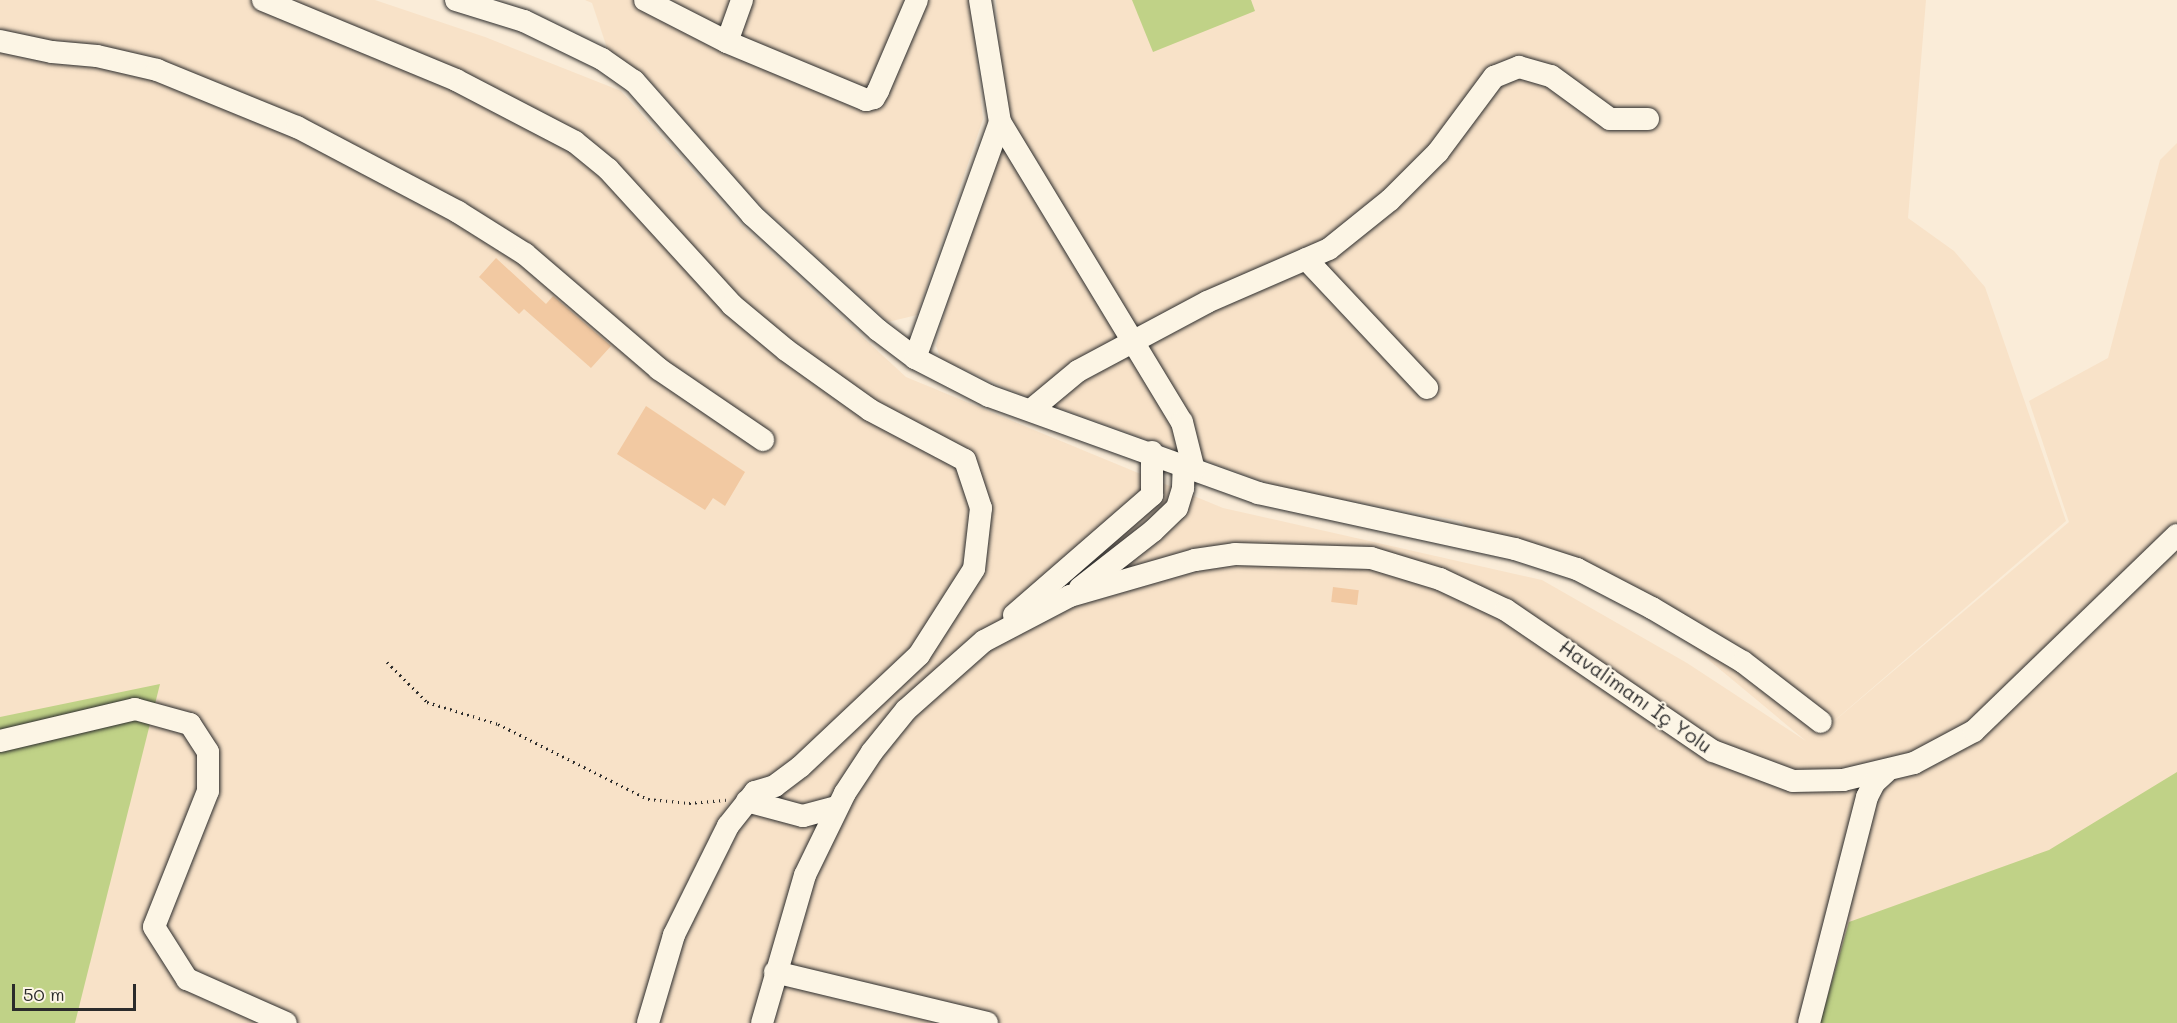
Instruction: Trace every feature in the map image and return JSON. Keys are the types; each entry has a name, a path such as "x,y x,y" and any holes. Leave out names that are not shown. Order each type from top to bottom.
{"street":[{"path":"263,0 511,105 575,142 608,169 732,305 786,350 870,410 965,460 981,508 974,569 919,655 800,767 775,786 755,792 747,801 718,843 674,935 648,1023"},
{"path":"456,0 524,21 602,58 634,81 752,215 878,330 915,358 989,396 1152,452 1189,468 1302,505 1515,549 1577,569 1652,608 1743,662 1821,722"},
{"path":"645,0 727,42 867,100 874,98 878,91 917,0"},
{"path":"727,42 742,0"},
{"path":"980,0 1000,122 1182,422 1189,468 1177,508 1154,531 1070,596 984,641"},
{"path":"0,41 97,56 157,70 327,143 458,212 525,254 659,369 763,440"},
{"path":"1030,410 1078,371 1207,302 1329,249 1390,200 1438,152 1494,77 1519,68 1551,76 1610,119 1648,119"},
{"path":"915,358 1000,122"},
{"path":"1306,259 1427,388"},
{"path":"762,1023 805,875 837,807 872,752 906,710 1152,495 1152,452"},
{"name":"Havalimanı İç Yolu","path":"1070,596 1195,560 1235,554 1305,553 1371,558 1476,595 1555,640 1689,736 1770,774 1793,781 1820,781 1886,772 1935,755 2000,710 2177,535"},
{"path":"0,741 135,709 190,724 208,752 208,791 154,927 187,979 286,1023"},
{"path":"1809,1023 1867,797 1886,772"},
{"path":"747,801 803,816 837,807"},
{"path":"776,972 987,1023"}],"path":[{"path":"387,662 427,702 498,724 648,799 688,802 747,801"}],"shaded area":[{"path":"0,0 375,0 485,37 621,91 739,223 906,377 1223,508 1542,580 1687,663 1806,741 1675,632 1604,590 1486,549 1461,521 1284,489 1017,393 941,359 936,346 1001,97 996,0 1926,0 1908,218 1954,251 1985,287 2066,521 1812,740 2069,522 2029,401 2108,358 2160,160 2177,143 2177,1023 0,1023"},
{"path":"585,0 971,0 983,119 917,315 888,322 755,200 645,75 608,51 592,3"}],"green space":[{"path":"1132,0 1251,0 1255,11 1153,52"},
{"path":"160,684 75,1023 0,1023 0,717"},
{"path":"2177,772 2177,1023 1820,1023 1849,922 2049,850"}],"building":[{"path":"496,258 546,304 553,296 611,346 591,368 524,309 519,314 479,277"},
{"path":"646,406 745,472 725,506 713,498 705,510 617,454"},
{"path":"1333,587 1359,590 1357,605 1331,602"}]}
